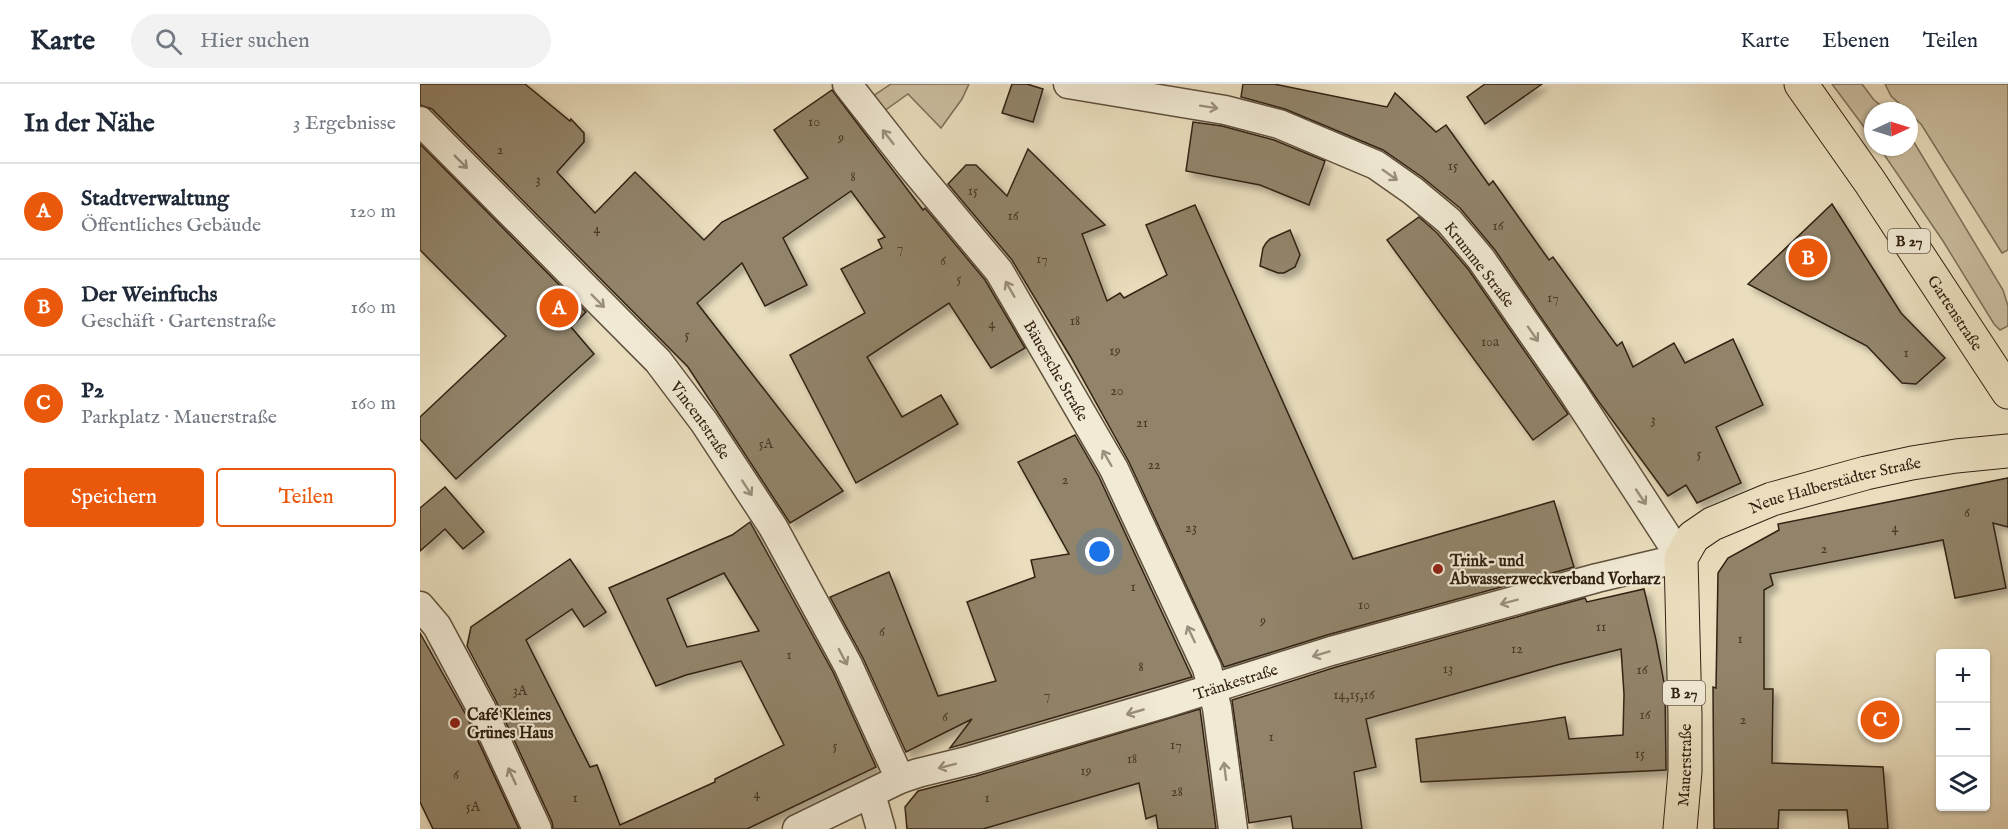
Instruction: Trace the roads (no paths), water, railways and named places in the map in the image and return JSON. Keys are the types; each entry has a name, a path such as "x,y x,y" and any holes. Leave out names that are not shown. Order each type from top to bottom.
{"main road":[{"name":"Gartenstraße","path":"1801,84 1870,182 2008,392"},
{"name":"Neue Halberstädter Straße","path":"1681,558 1692,537 1712,524 1772,499 1912,463 1965,454 2008,451"},
{"name":"Mauerstraße","path":"1680,829 1685,771 1681,558"}],"street":[{"name":"Bäuersche Straße","path":"847,84 912,167 999,271 1114,468 1207,668 1213,688 1233,829"},
{"name":"Krumme Straße","path":"1068,84 1225,110 1279,124 1376,165 1413,191 1449,221 1481,259 1573,392 1681,558"},
{"name":"Vincentstraße","path":"420,121 658,361 704,422 773,527 848,665 900,779"},
{"name":"Tränkestraße","path":"797,829 900,779 1342,648 1597,578 1681,558"},
{"path":"420,606 437,626 481,708 537,829"},
{"path":"871,794 881,829"}],"place":[{"name":"Der Weinfuchs","path":"1808,258"},
{"name":"Stadtverwaltung","path":"559,308"},
{"name":"Trink- und Abwasserzweckverband Vorharz","path":"1438,569"},
{"name":"P2","path":"1880,720"},
{"name":"Café Kleines Grünes Haus","path":"455,723"}]}
